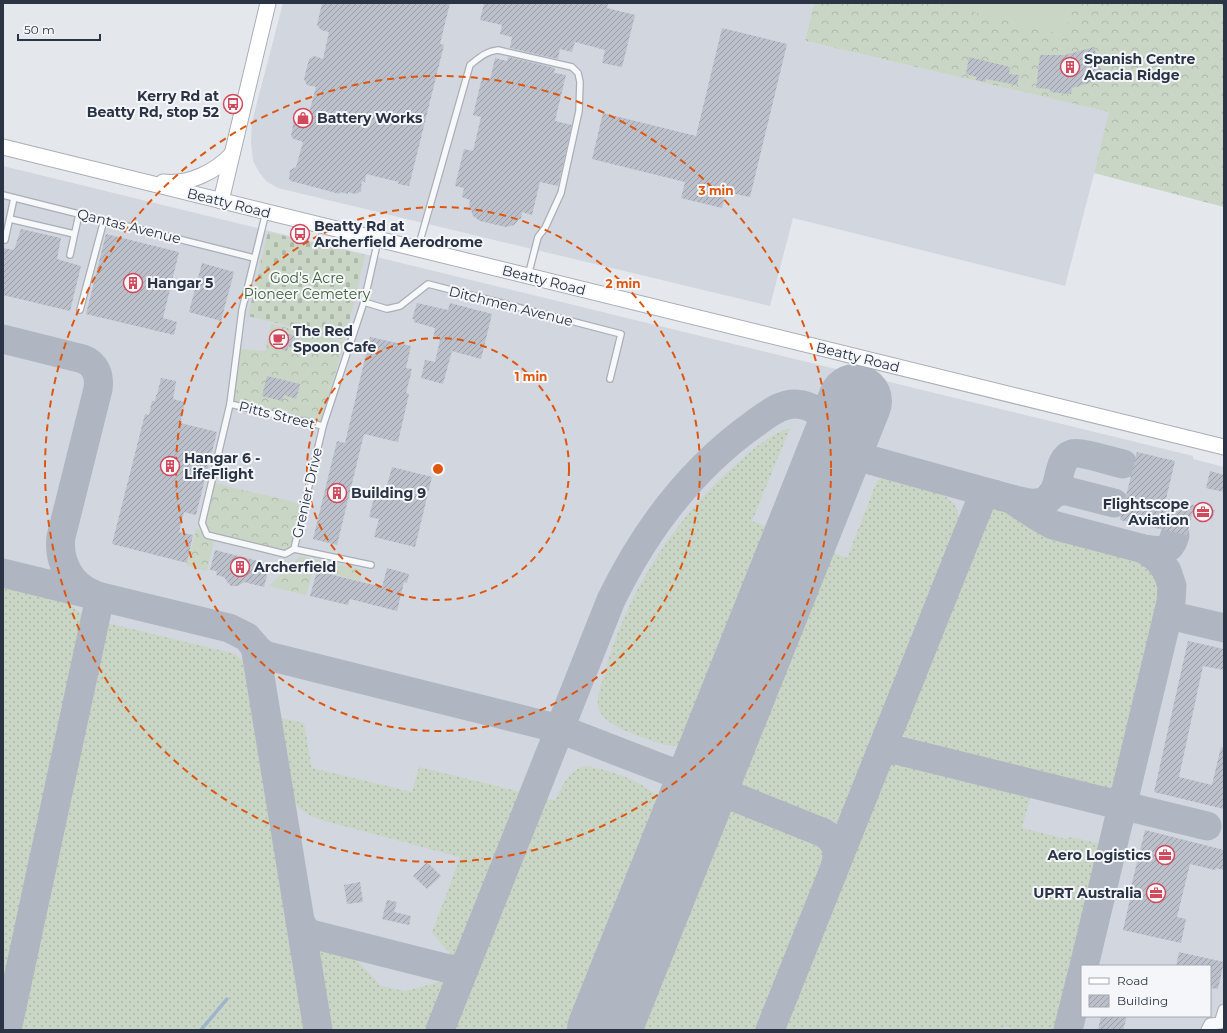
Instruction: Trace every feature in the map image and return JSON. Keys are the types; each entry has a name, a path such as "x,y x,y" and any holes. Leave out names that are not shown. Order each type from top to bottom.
{"main road":[{"path":"221,201 268,3"},
{"name":"Beatty Road","path":"3,147 1224,447"},
{"path":"125,177 172,183 178,182 208,174 232,154"}],"street":[{"path":"1207,1030 1210,1024 1222,1023 1224,1010"}],"lane":[{"path":"418,248 470,65 491,50 498,50 572,67 578,73 580,82 579,111 561,193 545,228 538,237 528,276"},
{"name":"Qantas Avenue","path":"3,195 254,258"},
{"path":"5,240 14,198"},
{"name":"Grenier Drive","path":"266,212 242,310 230,404 202,523 207,536 285,554 294,549 323,426 364,302 378,238"},
{"path":"70,255 79,214"},
{"path":"10,219 74,234"},
{"path":"80,310 104,220"},
{"name":"Ditchmen Avenue","path":"364,302 387,309 400,306 428,284 621,334 610,379"},
{"name":"Pitts Street","path":"230,404 323,426"},
{"path":"294,549 371,565"}],"shaded area":[{"path":"283,3 814,3 805,41 1110,112 1065,286 793,218 770,306 278,188 266,181 253,161 251,143 252,122"},
{"path":"3,166 1193,456 1193,459 1224,467 1224,1030 3,1030"}],"green space":[{"path":"814,3 1224,3 1224,207 1094,173 1109,112 805,41"},
{"path":"937,3 1073,3 1065,35"},
{"name":"God's Acre Pioneer Cemetery","path":"268,232 365,255 345,340 248,316"},
{"path":"271,324 345,342 320,423 233,401 239,349 265,351"},
{"path":"790,428 752,521 776,530 694,733 682,743 670,746 635,734 613,724 602,715 599,710 598,696 615,642 641,583 676,529 719,481 764,441 783,430"},
{"path":"883,478 939,493 946,497 952,502 958,512 959,524 957,539 844,822 840,825 833,825 746,791 739,787 732,778 823,549 847,558 877,481"},
{"path":"214,483 302,504 291,547 284,550 209,533 204,523"},
{"path":"986,507 1010,509 1022,514 1037,525 1063,536 1142,555 1152,563 1159,572 1164,583 1165,597 1119,788 1108,794 921,747 908,740 902,732 901,728"},
{"path":"196,529 202,531 205,538 214,540 207,571 187,566"},
{"path":"300,556 360,569 361,581 314,569 306,595 269,586"},
{"path":"3,583 63,598 86,618 236,654 247,666 306,1030 3,1030"},
{"path":"277,717 304,723 312,768 412,792 419,767 521,792 522,798 459,956 455,958 452,956 432,933 460,857 318,819 299,808 290,796"},
{"path":"890,759 908,761 1032,791 1022,828 1066,839 1071,837 1105,845 1061,1030 1017,1030 1005,1027 996,1030 779,1030 883,765"},
{"path":"587,766 613,772 637,782 659,797 660,807 663,809 575,1030 451,1030 539,809 548,799 555,801 571,774 576,770"},
{"path":"723,807 738,810 817,841 828,849 831,856 761,1030 632,1030 720,809"},
{"path":"319,948 351,954 381,986 405,991 440,982 448,984 429,1030 328,1030 316,951"}],"building":[{"path":"322,3 450,3 440,44 444,45 409,186 366,174 365,182 362,181 361,191 355,194 340,192 340,194 291,181 289,179 290,170 296,167 303,142 294,139 291,136 295,114 301,111 309,113 316,87 307,85 304,79 309,59 314,56 323,59 329,32 321,30 317,25"},
{"path":"484,3 608,3 607,8 635,15 622,67 602,63 605,50 575,42 572,52 560,49 558,59 510,48 512,37 500,34 502,25 480,20"},
{"path":"722,28 787,44 750,197 726,192 722,208 681,198 685,182 592,159 603,113 696,136"},
{"name":"Spanish Centre Acacia Ridge","path":"1094,47 1104,79 1072,88 1071,94 1050,92 1050,89 1036,88 1040,55 1065,55"},
{"path":"508,57 555,68 554,73 566,75 555,121 572,125 558,186 540,182 532,215 522,212 521,219 519,219 514,225 506,227 480,221 473,216 469,207 470,200 462,197 464,188 455,186 464,149 473,151 481,117 473,115 482,78 490,80 495,58 507,61"},
{"path":"969,57 1010,67 1009,74 1019,75 1017,85 986,79 985,82 976,80 977,77 966,74"},
{"path":"21,229 61,238 57,259 81,266 70,311 3,295 3,248 14,250"},
{"name":"Hangar 5","path":"106,234 179,252 163,318 177,322 174,335 86,314"},
{"path":"202,263 234,272 221,321 189,312"},
{"path":"417,303 448,310 450,303 492,314 481,359 452,351 443,384 421,378 425,360 435,362 440,340 433,339 435,328 414,322 414,319 412,319"},
{"path":"277,331 296,336 293,348 288,346 287,351 277,348 278,344 274,342"},
{"path":"370,337 411,346 406,368 412,369 406,393 409,394 398,442 364,434 337,545 313,539 337,441 345,443"},
{"path":"267,376 300,384 296,399 284,395 282,401 262,396"},
{"path":"161,378 176,381 173,399 185,402 180,423 217,432 196,515 184,512 179,532 193,535 187,563 112,544 145,414 149,415 152,401 155,401"},
{"path":"1137,452 1175,461 1166,499 1215,510 1212,519 1192,514 1187,535 1120,520"},
{"path":"392,467 432,477 415,547 374,537 379,519 369,517 374,498 383,500"},
{"path":"1210,471 1224,475 1224,492 1206,488"},
{"name":"Archerfield","path":"215,550 270,564 264,587 244,582 238,586 231,586 224,577 216,575 217,571 210,570"},
{"path":"387,568 409,574 407,583 404,582 397,611 350,599 348,605 310,596 317,571 382,587"},
{"path":"1188,641 1224,649 1224,670 1203,666 1179,777 1212,785 1221,747 1224,748 1224,809 1154,792"},
{"path":"1145,830 1224,850 1224,870 1216,868 1215,870 1190,864 1177,917 1186,919 1181,943 1123,930 1130,899 1128,899"},
{"path":"427,862 441,876 427,889 413,876"},
{"path":"360,882 363,902 347,904 344,885"},
{"path":"387,900 397,902 394,912 411,916 409,925 382,919"},
{"path":"1179,952 1224,962 1218,989 1211,988 1211,965 1176,965"},
{"path":"1101,1017 1127,1017 1123,1030 1098,1030"}],"waterway":[{"path":"201,1030 227,999"}],"taxiway":[{"path":"3,339 83,359 94,367 98,375 98,389 61,537 62,555 67,571 78,585 93,594"},
{"path":"440,1030 611,600 624,574 655,525 690,481 731,442 777,408 790,404 803,405 820,414 838,443 852,455 1011,499 1053,525 1144,549 1157,558 1167,571 1172,586 1171,602 1084,965"},
{"path":"794,553 830,459 830,453 825,439 826,428 832,414 839,411 845,411 856,417 860,427 859,433 853,441 838,447 825,481"},
{"path":"1011,499 1030,503 1042,502 1050,498 1054,491 1062,465 1066,458 1072,454 1076,453 1089,455 1123,464"},
{"path":"1051,495 1060,491 1067,491 1114,503"},
{"path":"770,1030 980,503 986,495 994,494"},
{"path":"1144,549 1163,550 1170,545 1175,535"},
{"path":"3,573 229,628 247,637 264,655 560,729 666,770 680,772 698,767 708,759 712,753 753,656"},
{"path":"7,1030 100,597"},
{"path":"1167,619 1173,616 1224,628"},
{"path":"254,645 318,1030"},
{"path":"879,757 886,751 896,750 1111,803 1119,801 1125,794"},
{"path":"651,912 691,817 695,811 705,803 717,798 737,798 824,833 831,839 835,846 837,854 836,863"},
{"path":"1120,817 1125,810 1133,808 1207,826"},
{"path":"300,921 305,930 311,934 449,969 459,969 467,962"},
{"path":"1068,1030 1081,978"}],"runway":[{"path":"604,1030 855,401"}],"place":[{"name":"Spanish Centre Acacia Ridge","path":"1070,67"},
{"name":"Kerry Rd at Beatty Rd, stop 52","path":"233,104"},
{"name":"Battery Works","path":"303,118"},
{"name":"Beatty Rd at Archerfield Aerodrome","path":"300,234"},
{"name":"Hangar 5","path":"133,283"},
{"name":"The Red Spoon Cafe","path":"279,339"},
{"name":"Hangar 6 - LifeFlight","path":"170,466"},
{"name":"Building 9","path":"337,493"},
{"name":"Flightscope Aviation","path":"1203,512"},
{"name":"Archerfield","path":"240,567"},
{"name":"Aero Logistics","path":"1165,855"},
{"name":"UPRT Australia","path":"1156,893"}]}
